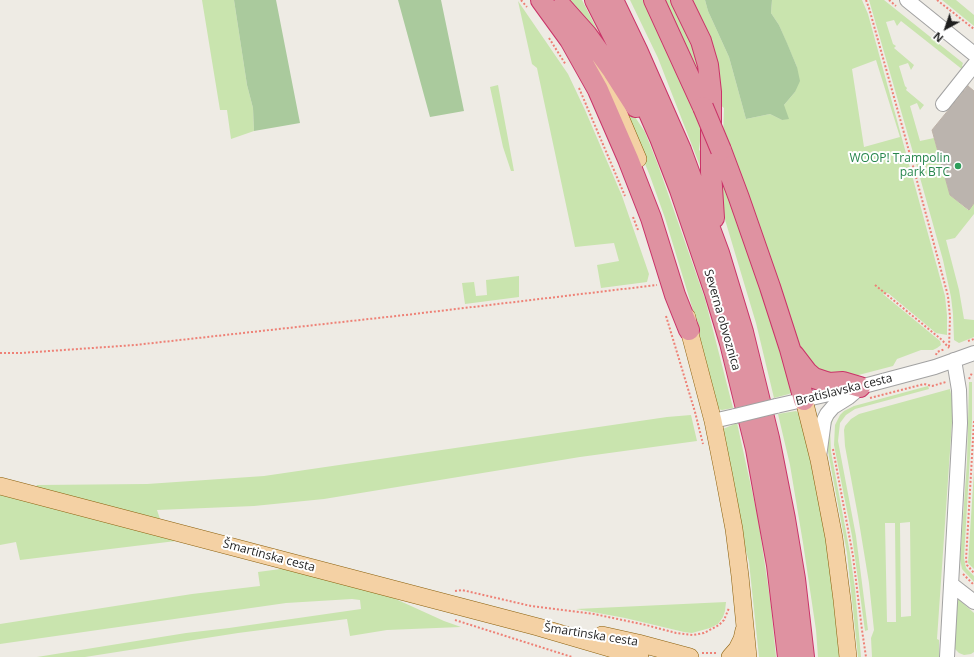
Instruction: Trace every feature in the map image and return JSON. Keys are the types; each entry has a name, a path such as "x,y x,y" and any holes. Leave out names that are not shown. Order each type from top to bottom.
{"highway":[{"name":"Severna obvoznica","path":"595,0 642,96 680,190 718,300 730,342 754,441 777,565 788,657"},
{"name":"Severna obvoznica","path":"613,0 638,50 684,156 719,253 743,332 770,438 795,579 804,657"},
{"path":"654,0 704,107 721,150 753,236 790,350 804,400"},
{"path":"681,0 701,41 708,65 711,92 712,202 719,253"},
{"path":"560,3 587,35 639,112 680,190"},
{"path":"535,5 573,45 598,90 628,159 651,218 675,295 689,330"},
{"path":"790,350 802,367 814,378 829,383 843,382 865,392"}],"main road":[{"path":"560,3 603,77 647,179 684,294 689,330 713,421 734,529 746,624 748,657"},
{"path":"804,400 818,460 836,558 848,657"},
{"name":"Šmartinska cesta","path":"0,486 538,627 640,657"},
{"path":"730,657 737,649 742,639 746,624"},
{"name":"Šmartinska cesta","path":"538,627 579,631 618,638 690,657"}],"street":[{"path":"907,0 974,54"},
{"path":"943,104 974,65"},
{"name":"Bratislavska cesta","path":"713,421 804,400 865,392 935,367 952,354 974,352"},
{"path":"947,657 954,556 960,411 958,378 952,354"},
{"path":"818,460 824,420 827,414 833,407 850,397 865,392"},
{"path":"951,584 974,602"}],"path":[{"path":"521,0 535,5"},
{"path":"866,0 908,147 948,296 952,354 937,352"},
{"path":"937,0 974,29"},
{"path":"547,34 568,68"},
{"path":"576,81 627,200"},
{"path":"632,214 640,235"},
{"path":"0,353 142,345 657,285 659,292"},
{"path":"875,285 942,340"},
{"path":"666,315 695,412 704,448"},
{"path":"865,392 924,384 932,386 946,382"},
{"path":"974,421 966,560 967,565 974,573"},
{"path":"832,443 853,556 866,657"},
{"path":"451,591 462,590 531,606 594,614 676,633 693,635 704,633 719,625 727,614 729,603"},
{"path":"454,620 570,657"}],"green space":[{"path":"202,0 234,0 247,85 253,108 254,131 231,139 227,110 220,110"},
{"path":"234,0 276,0 300,123 254,131 253,108 247,85"},
{"path":"398,0 441,0 464,111 430,117"},
{"path":"566,0 582,0 611,57"},
{"path":"630,0 646,0 702,123 699,150 705,155 702,169 658,58"},
{"path":"662,0 672,0 689,32 705,92"},
{"path":"688,0 705,0 708,11 729,57 746,119 770,114 782,120 784,105 795,92 797,67 779,25 771,13 772,0 862,0 868,14 945,296 947,335 936,333 888,293 883,294 940,341 941,345 933,350 921,350 897,359 893,366 847,378 835,378 806,364 723,138 724,108 717,102","holes":["876,60 900,137 864,147 852,69"]},
{"path":"705,0 772,0 771,13 779,25 787,43 797,67 800,81 795,92 784,105 789,119 782,120 770,114 746,119 729,57 708,11"},
{"path":"869,0 884,0 963,63 963,70 901,21 897,26 894,20 886,22 893,44 896,46 894,48 914,65 911,70 908,63 899,66 907,88 906,90 924,105 920,110 917,103 910,106 920,141 934,138 950,195 968,210 974,203 974,214 955,238 946,240 959,290 964,319 974,320 974,337 959,343 954,340 951,297 943,260"},
{"path":"942,0 956,0 974,15 974,26"},
{"path":"518,1 568,74 585,110 622,196 649,274 647,282 601,288 597,265 619,261 614,243 575,247 537,68 532,64"},
{"path":"611,81 645,132 658,165 705,299 733,408 722,410 718,409 710,391 692,307 665,218 650,176"},
{"path":"498,85 514,171 511,171 503,147 490,87"},
{"path":"719,166 760,281 792,392 789,394 774,398 756,323 723,213"},
{"path":"519,276 519,297 465,304 462,283 474,282 476,296 487,295 486,280"},
{"path":"969,382 972,382 972,421 964,558 966,568 974,576 974,582 962,569 960,559 967,462"},
{"path":"928,386 929,389 855,409 846,415 840,423 838,441 856,536 868,630 865,631 852,536 834,445 835,425 840,415 844,411 854,406"},
{"path":"950,389 952,399 952,422 937,639 939,640 939,657 872,657 871,638 874,630 869,583 845,446 844,430 845,426 851,419 859,414","holes":["910,522 911,616 901,617 900,523","885,523 895,523 896,622 887,622"]},
{"path":"796,411 800,414 827,537 843,657 818,657 816,630 803,543 790,465 778,414"},
{"path":"691,415 697,441 580,457 324,499 254,506 157,510 160,519 36,488 37,485 147,484 264,476 667,417"},
{"path":"835,415 830,428 831,452 850,553 861,657 858,657 847,553 827,446 828,421"},
{"path":"737,423 758,518 771,606 776,657 759,657 749,562 738,521 723,429"},
{"path":"974,471 974,569 968,563"},
{"path":"0,493 184,540 20,560 16,542 0,545"},
{"path":"288,568 389,596 444,621 461,627 387,630 350,636 347,619 238,633 85,657 37,657 186,633 361,609 360,600 352,599 286,603 0,644 0,624 192,594 260,586 258,572"},
{"path":"956,597 974,613 974,652 971,654 964,655 959,653 952,646"},
{"path":"726,602 723,617 718,624 692,633 576,609"}],"building":[{"name":"WOOP! Trampolin park BTC","path":"968,86 974,91 974,203 969,210 950,195 932,130"}],"place":[{"name":"WOOP! Trampolin park BTC","path":"958,166"}]}
